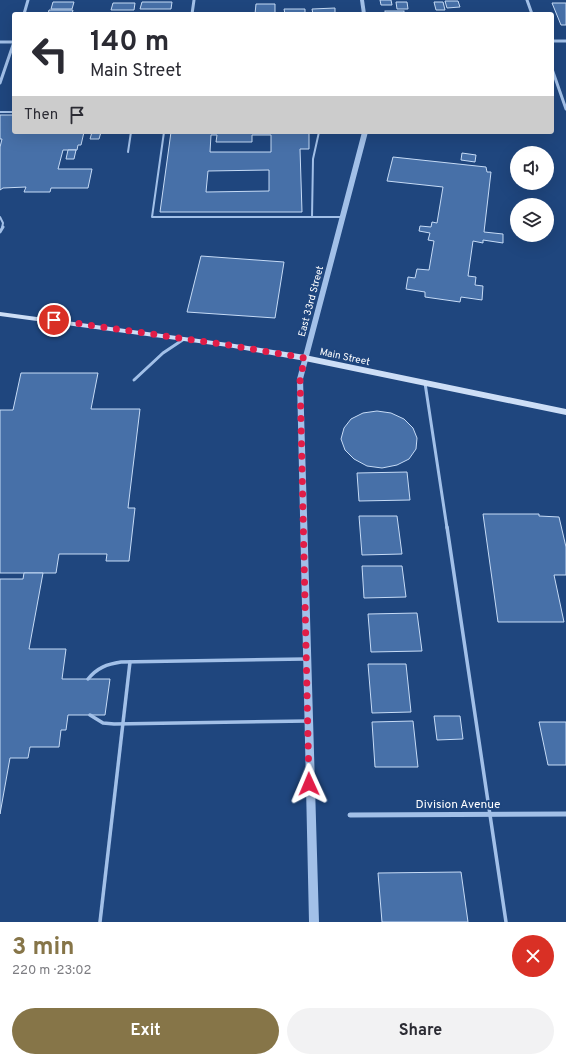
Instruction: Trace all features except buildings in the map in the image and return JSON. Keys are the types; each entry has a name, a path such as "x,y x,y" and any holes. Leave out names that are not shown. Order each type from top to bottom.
{"main road":[{"name":"Main Street","path":"0,314 184,339 305,358 566,412"}],"street":[{"path":"25,12 28,0"},
{"path":"192,12 194,0"},
{"path":"362,0 364,12"},
{"path":"528,0 531,12"},
{"path":"554,41 566,41"},
{"path":"0,42 12,42"},
{"path":"0,83 12,48"},
{"path":"554,75 566,109"},
{"name":"East 33rd Street","path":"314,922 310,815 300,378 364,134"},
{"name":"Division Avenue","path":"350,815 566,814"}],"lane":[{"path":"0,112 12,112"},
{"path":"128,152 131,134"},
{"path":"164,134 152,217 343,217"},
{"path":"312,217 313,159 319,134"},
{"path":"0,217 3,222 3,228 0,232"},
{"path":"134,380 163,353 184,339"},
{"path":"424,383 506,922"},
{"path":"88,679 100,667 110,663 306,659"},
{"path":"100,922 130,662"},
{"path":"90,715 103,723 123,724 308,721"}],"route":[{"path":"54,320 228,345 305,358 300,378 309,784"}]}
